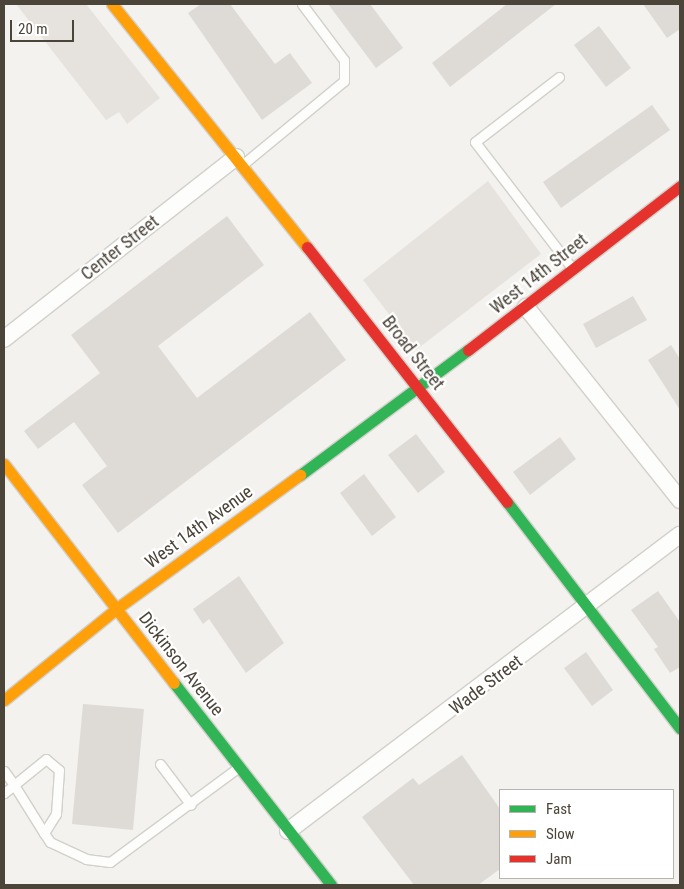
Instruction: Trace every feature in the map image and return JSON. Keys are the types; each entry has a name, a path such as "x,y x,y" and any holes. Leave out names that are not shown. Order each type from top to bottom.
{"street":[{"name":"Broad Street","path":"112,4 419,388 587,610 680,728"},
{"name":"Center Street","path":"4,339 239,161"},
{"name":"West 14th Street","path":"419,388 574,270 680,186"},
{"path":"526,307 680,500"},
{"name":"West 14th Avenue","path":"4,700 116,609 419,388"},
{"name":"Dickinson Avenue","path":"4,464 331,885"},
{"name":"Wade Street","path":"288,831 587,610 680,535"}],"lane":[{"path":"239,161 344,81 344,60 302,4"},
{"path":"559,78 475,142 574,270"},
{"path":"4,793 46,759 59,770 56,814 44,833"},
{"path":"160,764 191,805"},
{"path":"4,771 50,842 86,859 110,862 191,805 239,767"}],"shaded area":[{"path":"16,4 86,4 160,98 127,124 119,112 106,120"},
{"path":"488,181 541,254 416,350 363,280"}],"building":[{"path":"201,4 230,4 275,64 290,53 312,83 262,120 188,13"},
{"path":"328,4 370,4 403,48 376,68"},
{"path":"507,4 556,4 450,87 432,63"},
{"path":"643,4 680,4 680,29 667,38"},
{"path":"599,26 631,68 606,87 574,45"},
{"path":"652,105 670,130 561,208 543,182"},
{"path":"227,216 264,265 158,346 197,398 310,312 346,360 118,533 82,485 107,466 74,422 38,449 24,431 100,373 71,335"},
{"path":"633,296 647,320 596,348 583,324"},
{"path":"671,345 680,359 680,410 648,360"},
{"path":"416,434 445,472 418,493 388,455"},
{"path":"560,437 576,459 530,495 513,472"},
{"path":"364,474 396,517 372,536 340,493"},
{"path":"239,576 284,643 246,673 209,619 203,624 193,609"},
{"path":"658,591 680,622 680,667 670,673 654,649 658,647 631,610"},
{"path":"586,652 613,690 592,706 564,668"},
{"path":"83,704 144,709 133,830 72,824"},
{"path":"462,755 499,808 499,870 478,885 414,885 362,817 413,778 419,785"}],"traffic: fast":[{"path":"300,475 468,350"},
{"path":"507,502 680,728"},
{"path":"174,683 331,885"}],"traffic: slow":[{"path":"112,4 307,247"},
{"path":"4,464 174,683"},
{"path":"4,700 116,609 300,475"}],"traffic: jam":[{"path":"468,350 680,186"},
{"path":"307,247 507,502"}]}
